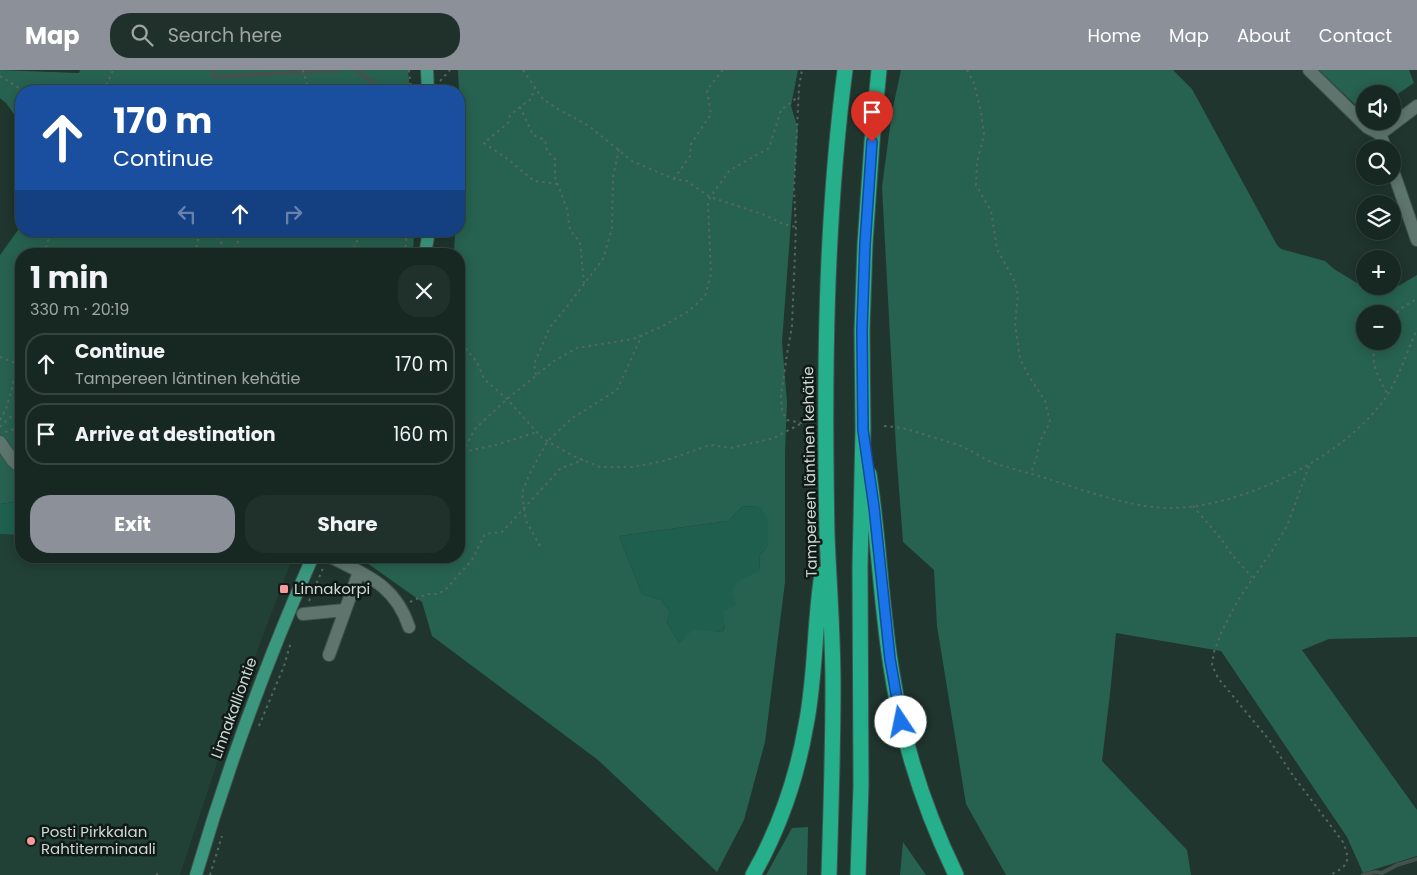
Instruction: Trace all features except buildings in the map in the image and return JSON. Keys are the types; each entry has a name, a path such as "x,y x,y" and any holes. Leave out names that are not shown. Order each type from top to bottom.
{"highway":[{"name":"Tampereen läntinen kehätie","path":"829,875 833,683 827,535 826,377 832,201 837,130 845,70"},
{"path":"858,875 861,786 862,330 865,244 879,70"},
{"path":"863,430 874,507 886,630 901,722 922,798 933,827 956,875"},
{"path":"753,875 781,816 790,792 806,725 812,686 817,608 827,535"}],"main road":[{"path":"427,70 428,85"},
{"name":"Linnakalliontie","path":"196,875 240,736 310,563"}],"street":[{"path":"1308,70 1367,127 1380,134 1382,140"},
{"path":"1380,134 1417,106"},
{"path":"1398,185 1417,240"},
{"path":"0,442 15,463"},
{"path":"342,563 388,590 401,606 409,627"},
{"path":"328,655 359,572"},
{"path":"303,614 345,610"}],"path":[{"path":"107,85 113,70"},
{"path":"303,70 308,85"},
{"path":"409,70 410,85"},
{"path":"440,82 450,70"},
{"path":"523,70 544,99 556,108 589,126 632,161 674,179 687,181 710,197 796,227"},
{"path":"674,179 690,156 691,144 711,114 707,90 722,71 720,70"},
{"path":"465,349 477,362 484,379 507,398 547,442 600,467 640,466 664,462 710,445 731,448 774,438 802,422 787,420 782,411 782,396 792,326 796,227 794,190 802,70"},
{"path":"967,70 974,83 984,135 977,162 976,185 991,211 997,249 1014,280 1018,295 1015,324 1020,359 1045,401 1050,422 1040,441 1036,460 1030,473"},
{"path":"0,76 15,85"},
{"path":"535,87 531,99 510,115 508,123 484,143 509,160 534,181 558,184"},
{"path":"465,447 475,430 507,398 554,361 577,348 633,339 663,326 689,310 705,296 712,274 708,204 710,197 730,170 769,148 781,110 799,96"},
{"path":"520,107 533,135 545,140 547,150 555,159 555,177 567,209 570,230 580,242 584,283"},
{"path":"536,375 534,364 550,327 566,309 603,259 612,228 614,177 619,149"},
{"path":"217,237 226,248"},
{"path":"234,248 241,237"},
{"path":"1401,309 1417,299"},
{"path":"884,426 902,427 954,443 992,462 1116,501 1168,508 1193,506 1252,491 1309,465 1331,450 1367,420 1387,394 1392,387 1417,330"},
{"path":"540,546 526,521 522,493 547,442 571,419 617,390 642,335"},
{"path":"1374,350 1374,367 1387,394"},
{"path":"0,357 15,362"},
{"path":"0,420 6,409 15,380"},
{"path":"0,426 15,412"},
{"path":"0,433 15,429"},
{"path":"465,451 496,446 537,432"},
{"path":"401,606 427,594 438,594 446,589 472,560 484,534 502,532 561,468 583,460"},
{"path":"1309,465 1287,526 1234,608 1221,633 1214,652 1212,665 1218,678 1270,741 1294,777 1343,842 1348,854 1348,862 1341,870 1330,875"},
{"path":"1193,506 1222,540 1232,555 1253,577"},
{"path":"303,614 326,563"},
{"path":"256,732 284,666 292,640"},
{"path":"210,875 224,830"}],"shaded area":[{"path":"0,70 79,73 80,70 408,70 409,85 15,85 15,116 0,98"},
{"path":"458,70 798,70 791,106 798,129 782,342 787,402 785,582 765,742 744,820 717,872 598,760 432,636 422,602 367,563 465,563 465,248 454,248 455,237 465,237 465,85 459,85","holes":["743,506 760,507 768,520 767,547 760,555 759,571 737,582 732,592 736,605 723,612 725,627 722,632 693,629 679,643 667,623 670,611 661,600 642,594 619,536 728,521"]},
{"path":"901,70 1173,70 1192,89 1277,245 1281,249 1325,261 1356,282 1356,295 1401,295 1401,284 1417,275 1417,637 1329,639 1302,650 1417,810 1417,856 1363,873 1347,837 1221,651 1116,633 1102,761 1187,850 1191,875 1006,875 966,804 937,626 934,570 903,542 882,187 892,112"},
{"path":"1319,70 1409,70 1414,83 1401,92 1401,85 1356,85 1356,105"},
{"path":"15,234 15,237 414,237 413,248 15,248 15,502 0,504 0,255"},
{"path":"0,529 15,529 15,563 290,563 233,715 180,875 0,875"},
{"path":"808,827 807,875 766,875 792,828"},
{"path":"903,842 926,875 900,875"}],"green space":[{"path":"15,502 15,535 0,534 0,504"},
{"path":"743,506 760,507 769,520 767,547 760,555 759,571 736,605 722,632 693,630 679,643 667,623 670,611 661,600 642,594 619,536 728,521"}],"waterway":[{"path":"212,70 215,77 339,70"},
{"path":"356,70 377,85"},
{"path":"1363,875 1375,872 1382,873 1397,865 1417,859"}],"place":[{"name":"Linnakorpi","path":"284,589"},
{"name":"Posti Pirkkalan Rahtiterminaali","path":"31,841"}],"route":[{"path":"872,142 865,244 862,330 863,430 874,507 890,659 901,722"}]}
